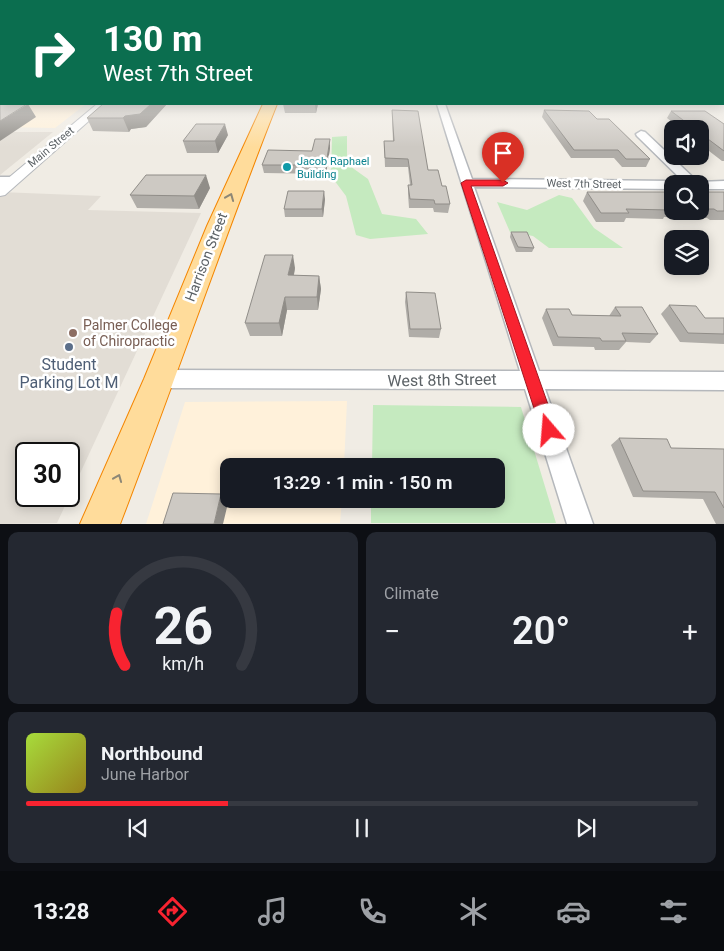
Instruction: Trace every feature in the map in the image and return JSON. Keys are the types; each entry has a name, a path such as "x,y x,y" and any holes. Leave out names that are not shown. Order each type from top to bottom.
{"highway":[{"name":"Harrison Street","path":"100,524 160,379 218,226 270,105"}],"street":[{"name":"Main Street","path":"0,192 6,181 102,105"},
{"path":"441,105 580,524"},
{"path":"641,134 684,175"},
{"name":"West 7th Street","path":"466,183 664,185"},
{"path":"709,185 724,185"},
{"name":"West 8th Street","path":"160,379 724,381"}],"shaded area":[{"path":"0,105 85,105 55,128 0,127"},
{"path":"0,132 53,132 0,175"},
{"name":"Palmer College of Chiropractic","path":"0,192 101,196 88,210 201,213 80,473 80,442 15,442 15,507 64,507 57,523 0,524"},
{"path":"347,401 344,458 220,458 220,508 341,508 340,523 146,524 185,402"}],"green space":[{"path":"347,136 347,164 368,179 382,214 416,219 428,234 370,239 356,235 346,196 331,176 332,137"},
{"path":"559,195 572,198 594,228 623,248 549,248 533,236 510,232 497,202 527,210"},
{"path":"373,405 521,407 556,523 371,523 371,508 505,508 505,458 372,458"}],"building":[{"path":"0,105 25,105 0,121"},
{"path":"102,105 150,105 140,114 123,118 87,118"},
{"path":"392,110 418,111 428,170 438,170 442,186 446,186 450,204 435,204 434,200 410,199 408,185 412,185 408,159 385,158 384,141 394,141"},
{"path":"544,110 589,111 597,119 609,119 650,159 626,159 618,150 574,150"},
{"path":"671,111 705,111 724,124 724,151 709,140 709,120 683,120"},
{"path":"196,124 225,124 215,141 183,141"},
{"path":"315,139 330,139 326,165 262,165 268,150 312,151"},
{"path":"485,142 508,142 516,156 491,156"},
{"path":"146,175 206,175 194,196 130,195"},
{"path":"288,191 324,191 322,209 284,209"},
{"path":"587,192 664,192 664,210 626,209 629,213 601,213"},
{"path":"709,192 724,192 724,211 709,209"},
{"path":"511,232 527,232 534,248 518,247"},
{"path":"265,255 293,255 288,275 319,276 317,297 285,297 279,323 245,323"},
{"path":"406,292 435,293 441,329 410,329"},
{"path":"669,305 696,306 705,318 724,318 724,334 688,333"},
{"path":"615,307 642,307 658,334 622,333 626,341 558,337 546,309 569,309 572,315 621,316"},
{"path":"619,438 667,439 671,448 724,449 724,508 715,492 643,491"},
{"path":"173,493 220,494 214,524 163,524"}],"place":[{"name":"Jacob Raphael Building","path":"287,167"},
{"name":"Palmer College of Chiropractic","path":"73,333"},
{"name":"Student Parking Lot M","path":"69,347"}],"route":[{"path":"503,183 466,183 549,430"}]}
